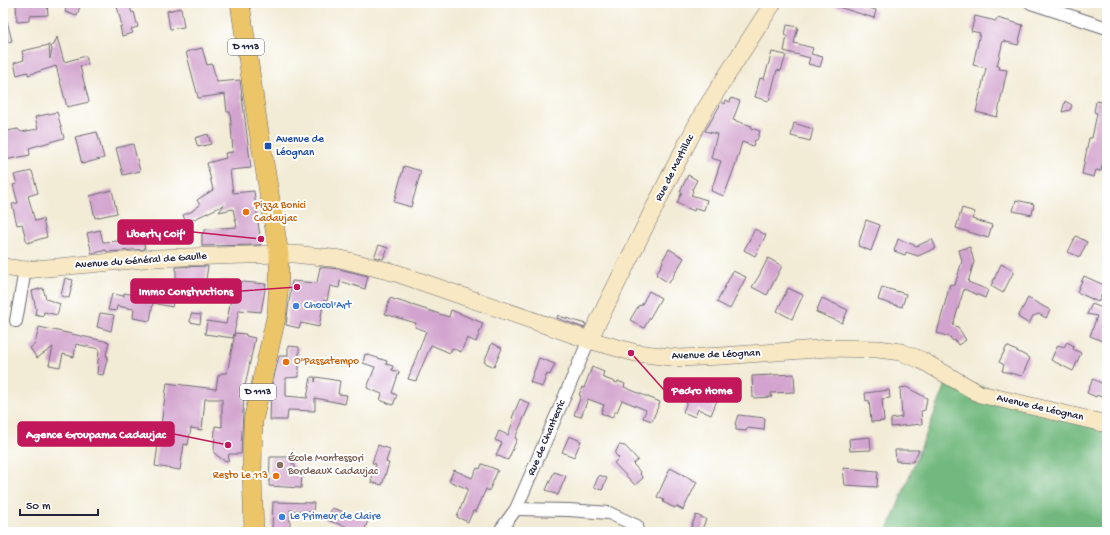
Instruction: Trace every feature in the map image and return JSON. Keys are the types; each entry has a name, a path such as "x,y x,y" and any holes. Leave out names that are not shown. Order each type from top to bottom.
{"main road":[{"name":"D 1113","path":"240,3 252,91 279,254 277,313 252,420 254,532"}],"street":[{"name":"Rue de Martillac","path":"589,340 670,176 704,111 773,3"},
{"path":"1031,3 1107,28"},
{"name":"Avenue de Léognan","path":"279,254 294,254 341,259 396,273 589,340 636,353 679,358 830,348 878,349 901,352 921,360 980,394 1107,424"},
{"name":"Avenue du Général de Gaulle","path":"3,267 26,270 155,258 279,254"},
{"path":"16,321 26,270"},
{"name":"Rue de Chantecric","path":"499,532 516,509 589,340"},
{"path":"516,509 569,510 609,513 637,526"}],"green space":[{"path":"949,377 1107,424 1107,532 887,532"}],"building":[{"path":"16,3 47,3 48,15 29,16 29,21 17,22"},
{"path":"68,3 81,3 77,16 65,12"},
{"path":"129,3 132,13 134,12 138,27 131,29 133,33 122,36 120,26 122,26 117,6"},
{"path":"833,3 860,3 859,5 876,10 874,18 832,5"},
{"path":"181,8 184,27 170,29 167,11"},
{"path":"975,16 996,21 997,18 1023,25 1018,45 1003,41 997,66 1000,66 999,69 1007,70 997,117 976,112 986,68 973,65 980,33 971,31"},
{"path":"6,17 12,41 3,43 3,18"},
{"path":"787,25 798,27 794,43 813,48 811,54 823,57 820,67 808,64 810,58 784,51 787,36 785,35"},
{"path":"57,37 64,62 86,56 88,64 80,66 89,102 67,107 56,66 28,75 28,72 17,75 14,63 24,60 22,51 49,45 50,59 52,50 51,46 54,45"},
{"path":"202,48 207,65 212,64 217,82 240,80 251,168 230,170 233,193 254,191 261,245 202,246 202,234 206,229 237,227 233,209 219,212 224,205 186,223 183,215 193,211 200,205 197,200 213,190 207,163 226,158 225,153 233,152 230,112 227,112 225,94 198,98 186,52"},
{"path":"772,52 786,55 781,71 777,70 769,101 755,97 760,78 764,79"},
{"path":"731,98 740,101 733,120 752,126 751,128 760,131 753,146 742,142 724,196 711,191 721,161 711,158 717,134 705,131 722,102 725,104 726,100 730,102"},
{"path":"1065,101 1072,105 1070,110 1062,112"},
{"path":"1096,101 1107,103 1107,142 1101,171 1096,170 1094,177 1082,174 1089,138 1092,138 1097,113 1094,112"},
{"path":"57,112 64,138 29,148 30,155 5,160 3,136 5,136 7,131 18,129 21,132 38,129 35,117"},
{"path":"794,123 813,129 810,141 791,136"},
{"path":"97,132 104,158 82,164 75,137"},
{"path":"208,134 211,144 198,147 195,138"},
{"path":"133,144 140,171 123,175 116,148"},
{"path":"404,166 421,171 411,207 394,202"},
{"path":"32,171 38,193 28,196 35,221 43,219 47,237 27,243 22,224 17,225 12,204 18,203 13,185 17,184 14,175"},
{"path":"688,175 697,180 691,195 707,200 704,210 695,208 694,211 677,203 682,192 680,192"},
{"path":"112,190 117,213 95,218 90,196"},
{"path":"1016,200 1034,204 1032,215 1013,211"},
{"path":"962,208 975,212 972,219 992,225 988,238 956,228"},
{"path":"866,220 880,225 871,251 858,246"},
{"path":"119,224 126,224 127,241 144,240 145,249 107,252 106,250 92,254 87,233 100,230 103,242 119,241"},
{"path":"755,229 766,235 755,256 744,250"},
{"path":"1076,236 1087,242 1080,257 1068,252"},
{"path":"898,239 917,246 932,239 936,248 918,256 906,252 905,255 894,251"},
{"path":"379,245 388,248 383,259 374,257"},
{"path":"970,247 974,262 968,282 988,290 985,298 964,289 953,325 958,327 966,340 958,345 955,340 953,341 950,337 937,333 950,284 955,285 962,261 959,250"},
{"path":"669,249 684,258 669,283 656,275"},
{"path":"768,258 782,266 767,295 752,287"},
{"path":"1001,264 1013,270 1003,293 991,286"},
{"path":"208,266 203,299 195,298 197,288 176,287 176,267"},
{"path":"320,267 339,269 368,276 365,289 340,281 339,288 330,286 327,301 324,300 319,327 301,323 299,328 286,325 292,281 317,283"},
{"path":"733,271 746,277 730,309 717,302"},
{"path":"1084,276 1106,286 1098,302 1077,292"},
{"path":"65,278 73,280 69,298 61,296"},
{"path":"220,280 266,284 261,312 239,310 233,338 205,334 207,321 226,324 231,300 219,299"},
{"path":"882,287 906,294 902,307 878,300"},
{"path":"43,288 46,299 60,304 57,315 44,312 43,316 35,314 36,309 32,291"},
{"path":"788,288 803,295 792,319 777,311"},
{"path":"141,289 175,294 172,307 153,303 150,321 133,318 134,309 117,306 116,311 108,310 112,294 124,296 124,293 136,295 137,293 140,293"},
{"path":"649,291 661,298 644,328 630,320 639,305 641,306"},
{"path":"390,298 449,317 451,310 483,323 476,342 467,338 461,352 452,348 450,353 431,345 416,381 408,379 426,331 415,327 416,323 385,314"},
{"path":"822,298 848,310 842,323 816,312"},
{"path":"1028,298 1050,310 1046,318 1039,314 1033,316 1029,324 1018,317"},
{"path":"1092,304 1107,310 1107,343 1090,336 1097,316 1087,314"},
{"path":"100,313 114,315 111,331 97,327"},
{"path":"191,314 201,315 200,324 190,322"},
{"path":"558,315 586,324 584,328 557,318"},
{"path":"39,327 109,342 106,356 108,356 103,375 97,374 99,349 76,344 74,357 63,354 60,367 49,365 53,347 37,358 30,348 35,344"},
{"path":"235,333 246,334 246,336 255,338 244,391 241,454 229,454 228,461 223,460 214,453 215,426 222,427 222,399 205,399 202,430 191,428 188,445 184,444 180,470 155,466 167,383 216,389 218,376 222,373 227,373"},
{"path":"1067,342 1074,346 1073,349 1081,353 1073,371 1051,360 1058,345 1064,347"},
{"path":"492,343 502,348 494,367 484,362"},
{"path":"288,346 299,347 299,377 286,378 286,396 307,398 311,377 315,377 315,382 316,377 340,381 338,394 347,395 345,404 315,398 315,411 288,410 287,420 270,420 271,390 279,356 288,356"},
{"path":"1007,346 1030,358 1022,376 1002,371 1004,365 999,362"},
{"path":"365,354 387,361 386,364 393,366 392,370 399,372 392,393 397,395 393,405 380,400 382,394 367,388 375,367 363,363"},
{"path":"539,358 555,364 550,375 547,374 542,387 530,382"},
{"path":"592,367 604,372 602,377 617,383 618,381 625,384 624,387 660,402 652,421 643,418 646,410 622,400 617,412 615,412 612,418 601,413 604,405 588,399 581,417 574,415 581,396 579,395 582,387 584,388"},
{"path":"794,374 795,392 771,393 772,397 753,398 752,376"},
{"path":"1093,379 1107,386 1107,400 1097,395 1096,397 1087,393"},
{"path":"906,387 927,398 925,410 921,411 922,424 891,427 891,419 902,417 900,388"},
{"path":"889,390 890,398 882,399 884,421 871,422 869,400 866,401 865,393"},
{"path":"691,393 708,400 710,395 718,398 711,415 698,409 695,417 683,412"},
{"path":"520,399 530,404 515,438 517,439 508,460 496,455 502,443 495,440 499,431 508,435 514,419 512,418"},
{"path":"738,415 765,418 764,430 747,428 746,431 736,430 735,424"},
{"path":"569,436 581,441 574,457 562,452"},
{"path":"870,437 871,450 850,451 849,439"},
{"path":"378,445 390,449 386,462 389,463 382,485 371,482 376,464 372,463"},
{"path":"619,445 625,446 638,460 633,464 641,473 640,474 643,478 635,485 614,463 619,458 615,454"},
{"path":"895,450 919,450 913,462 896,461"},
{"path":"270,457 292,457 292,464 295,465 295,472 302,473 301,488 269,486"},
{"path":"482,464 498,470 489,491 486,489 476,512 473,511 468,522 457,517 468,489 449,481 454,470 472,478 477,468 480,469"},
{"path":"670,468 697,482 683,510 663,502 664,500 657,497"},
{"path":"843,468 878,471 877,487 845,485"},
{"path":"554,472 566,476 558,495 546,490"},
{"path":"599,475 607,478 602,490 594,487"},
{"path":"273,502 314,503 313,512 290,510 290,532 272,532"},
{"path":"332,508 368,520 364,532 352,532 353,529 327,520"},
{"path":"696,515 706,519 701,532 689,532"}],"place":[{"name":"Avenue de Léognan","path":"268,146"},
{"name":"Pizza Bonici Cadaujac","path":"246,212"},
{"name":"Liberty Coif'","path":"261,239"},
{"name":"Immo Constructions","path":"297,287"},
{"name":"Chocol'Art","path":"296,306"},
{"name":"Pedro Home","path":"631,353"},
{"name":"O'Passatempo","path":"286,362"},
{"name":"Agence Groupama Cadaujac","path":"228,445"},
{"name":"École Montessori Bordeaux Cadaujac","path":"280,465"},
{"name":"Resto Le 113","path":"276,476"},
{"name":"Le Primeur de Claire","path":"282,517"}]}
